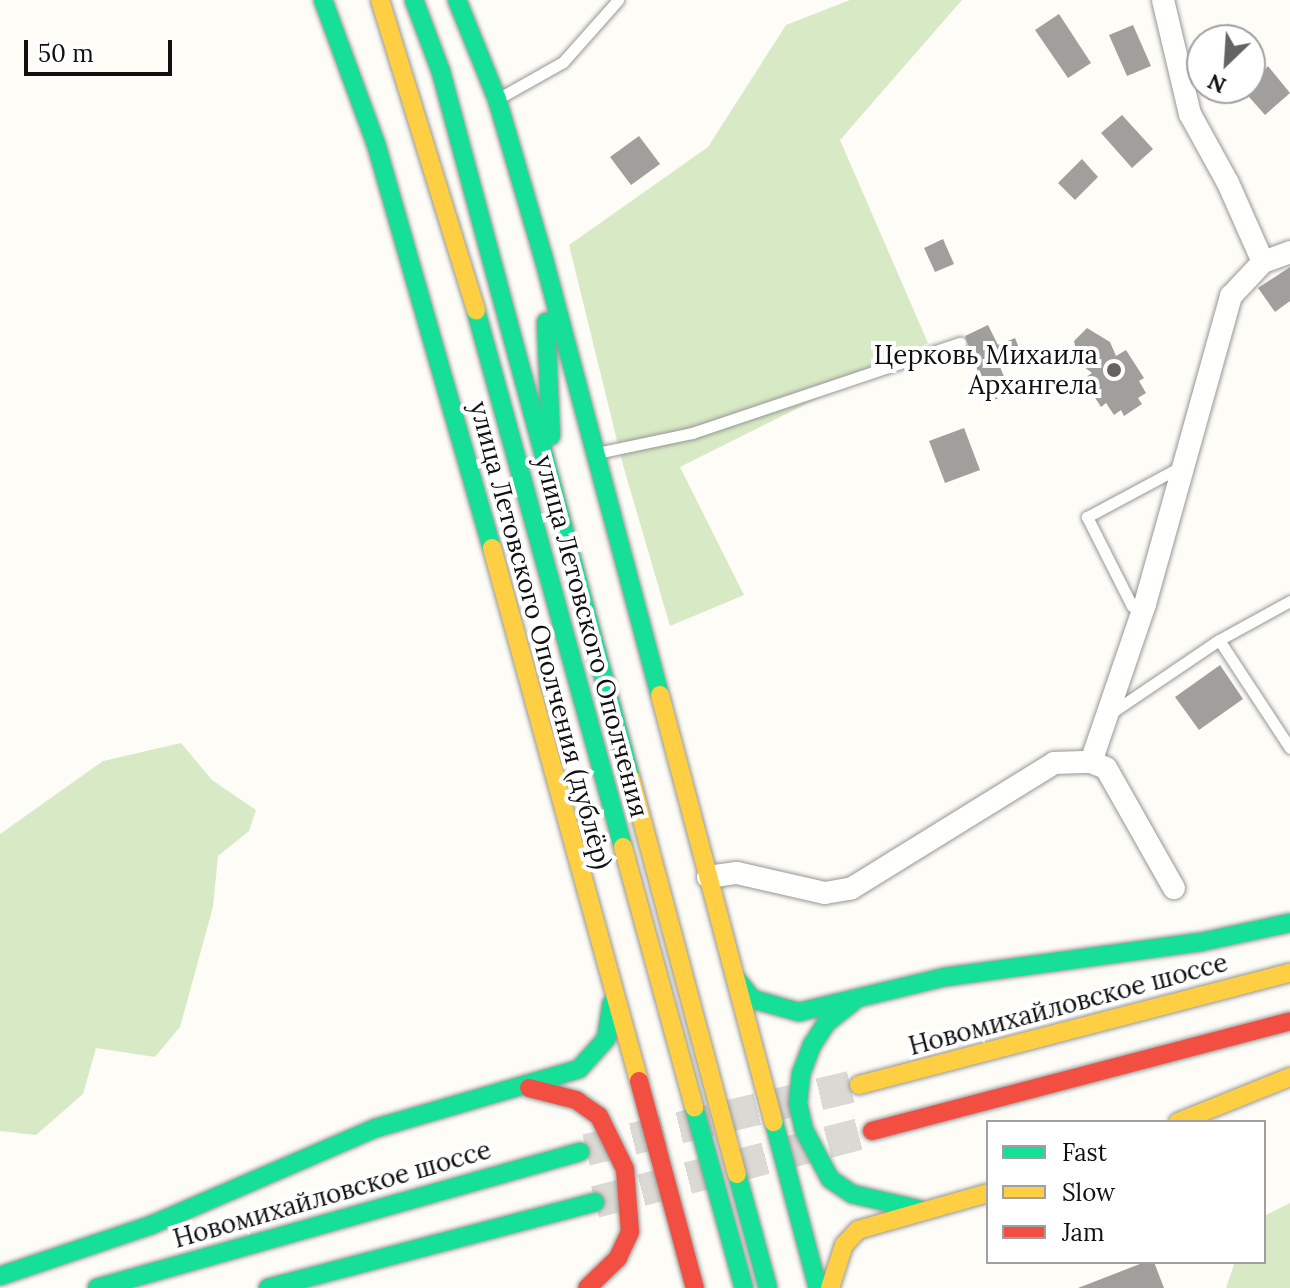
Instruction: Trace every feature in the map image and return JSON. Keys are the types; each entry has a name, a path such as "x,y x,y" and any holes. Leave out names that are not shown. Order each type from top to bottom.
{"street":[{"name":"улица Летовского Ополчения (дублёр)","path":"323,0 376,144 541,723 695,1288"},
{"name":"улица Летовского Ополчения","path":"380,0 471,294 744,1288"},
{"name":"улица Летовского Ополчения","path":"414,0 441,72 768,1288"},
{"path":"457,0 497,99 543,256 818,1288"},
{"path":"1163,0 1190,114 1228,183 1263,262"},
{"path":"1091,762 1145,604 1231,296 1263,262 1290,252"},
{"path":"543,256 554,495"},
{"path":"541,723 554,692 575,672 600,663 629,670 658,693"},
{"path":"708,877 737,873 825,893 852,888 1054,763 1091,762 1106,768 1174,888"},
{"path":"735,977 752,999 785,1012 856,1000 945,977 1201,942 1290,923"},
{"name":"Новомихайловское шоссе","path":"859,1085 1290,973"},
{"path":"0,1276 149,1226 376,1128 558,1078 594,1056 606,1039 613,995"},
{"path":"856,1000 827,1022 812,1045 800,1089 804,1130 830,1179 852,1194 922,1210"},
{"path":"872,1131 1290,1021"},
{"path":"1183,1120 1290,1077"},
{"path":"523,1087 552,1090 599,1116 625,1169 630,1232 618,1258 587,1288"},
{"name":"Новомихайловское шоссе","path":"97,1288 580,1152"},
{"path":"830,1288 844,1245 858,1230 986,1194"},
{"path":"268,1288 595,1202"}],"lane":[{"path":"497,99 563,62 618,0"},
{"path":"594,453 692,433 960,343"},
{"path":"1145,604 1132,606 1087,517 1184,465"},
{"path":"1107,716 1219,640 1290,601"},
{"path":"1219,640 1290,748"}],"green space":[{"path":"850,0 962,0 840,140 928,343 680,467 744,595 670,626 623,465 569,245 708,147 786,25"},
{"path":"181,743 212,780 256,810 249,831 218,856 213,907 180,1027 155,1057 96,1048 83,1094 36,1135 0,1131 0,834 103,761"},
{"path":"1290,1203 1290,1288 1226,1288 1234,1264 1266,1264 1266,1215"}],"building":[{"path":"1059,14 1091,63 1068,78 1035,30"},
{"path":"1133,25 1151,66 1127,76 1109,35"},
{"path":"1268,66 1290,93 1265,115 1255,104 1266,104"},
{"path":"1122,115 1153,149 1132,168 1101,133"},
{"path":"639,136 660,164 631,185 610,157"},
{"path":"1082,159 1098,177 1075,200 1058,183"},
{"path":"943,239 954,264 935,272 924,248"},
{"path":"1290,267 1290,301 1275,312 1258,288"},
{"path":"988,325 998,345 1015,338 1023,358 1000,367 1011,393 989,402 965,336"},
{"name":"Церковь Михаила Архангела","path":"1087,328 1110,342 1116,356 1126,350 1144,378 1139,381 1146,393 1138,398 1142,404 1124,416 1121,410 1114,415 1106,403 1101,407 1083,379 1092,373 1079,363 1074,341"},
{"path":"964,428 980,470 945,483 929,441"},
{"path":"1220,665 1243,699 1199,730 1175,697"},
{"path":"1140,1264 1155,1264 1164,1288 1078,1288"}],"tunnel":[{"path":"586,1150 859,1085"},
{"path":"595,1202 872,1131"}],"traffic: fast":[{"path":"323,0 376,144 492,548"},
{"path":"414,0 441,72 631,779"},
{"path":"457,0 497,99 543,256 660,695"},
{"path":"476,311 623,847"},
{"path":"546,322 551,436"},
{"path":"735,977 752,999 799,1012 945,977 1201,942 1290,923"},
{"path":"853,1002 827,1022 812,1045 801,1074 798,1104 804,1130 830,1179 852,1194 922,1210"},
{"path":"0,1276 149,1226 376,1128 579,1069 606,1039 612,1003"},
{"path":"694,1107 744,1288"},
{"path":"774,1122 818,1288"},
{"path":"97,1288 580,1152"},
{"path":"737,1174 768,1288"},
{"path":"268,1288 595,1202"}],"traffic: slow":[{"path":"380,0 476,311"},
{"path":"492,548 639,1081"},
{"path":"660,695 774,1122"},
{"path":"631,779 737,1174"},
{"path":"623,847 694,1107"},
{"path":"859,1085 1290,973"},
{"path":"1183,1120 1290,1077"},
{"path":"830,1288 844,1245 858,1230 986,1194"}],"traffic: jam":[{"path":"872,1131 1290,1021"},
{"path":"639,1081 695,1288"},
{"path":"529,1088 576,1100 599,1116 625,1169 630,1232 618,1258 587,1288"}],"place":[{"name":"Церковь Михаила Архангела","path":"1114,370"}]}
